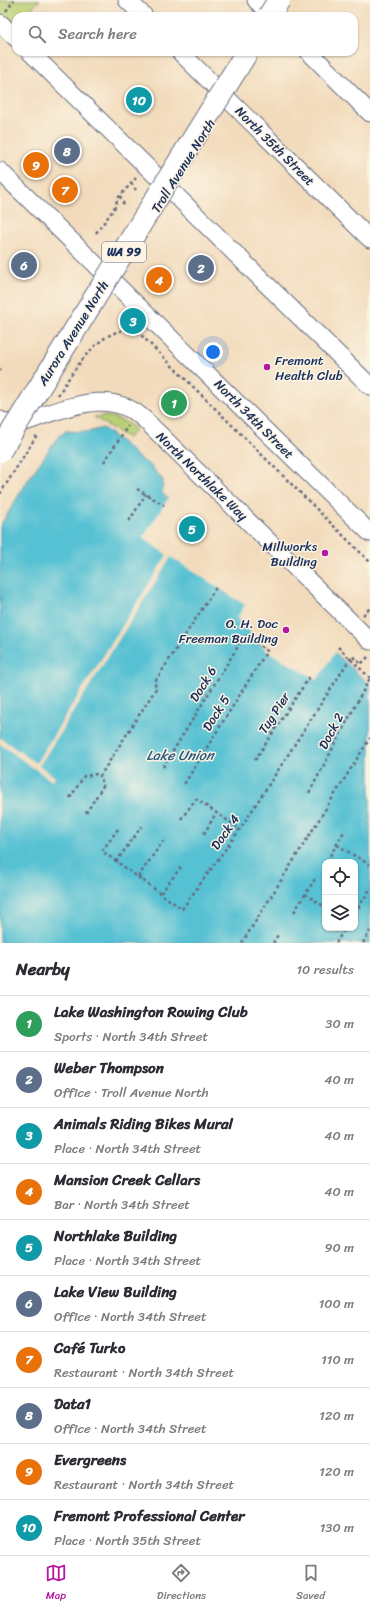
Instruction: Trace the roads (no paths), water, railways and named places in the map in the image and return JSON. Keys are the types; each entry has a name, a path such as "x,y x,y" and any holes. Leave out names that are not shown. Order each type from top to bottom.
{"highway":[{"path":"272,12 279,0"},
{"name":"Aurora Avenue North","path":"0,451 245,56"}],"street":[{"path":"127,0 140,12"},
{"path":"256,0 268,12"},
{"path":"280,12 287,0"},
{"path":"2,18 12,32"},
{"path":"34,56 370,386"},
{"name":"North 35th Street","path":"184,56 370,239"},
{"name":"Troll Avenue North","path":"34,426 114,281 252,56"},
{"path":"312,56 370,113"},
{"name":"North 34th Street","path":"0,171 370,533"},
{"name":"North Northlake Way","path":"0,420 14,424 34,426 68,408 93,402 116,403 131,409 144,419 370,641"}],"water":[{"name":"Lake Union","path":"103,428 140,459 150,465 163,480 162,493 370,685 370,943 0,943 0,526 28,480 58,437 66,431 88,432"}],"place":[{"name":"Fremont Professional Center","path":"139,100"},
{"name":"Data1","path":"67,151"},
{"name":"Evergreens","path":"36,165"},
{"name":"Café Turko","path":"65,190"},
{"name":"Lake View Building","path":"24,265"},
{"name":"Weber Thompson","path":"201,268"},
{"name":"Mansion Creek Cellars","path":"159,280"},
{"name":"Animals Riding Bikes Mural","path":"133,321"},
{"name":"Fremont Health Club","path":"267,367"},
{"name":"Lake Washington Rowing Club","path":"174,403"},
{"name":"Northlake Building","path":"192,529"},
{"name":"Millworks Building","path":"325,553"},
{"name":"O. H. Doc Freeman Building","path":"286,630"}]}
